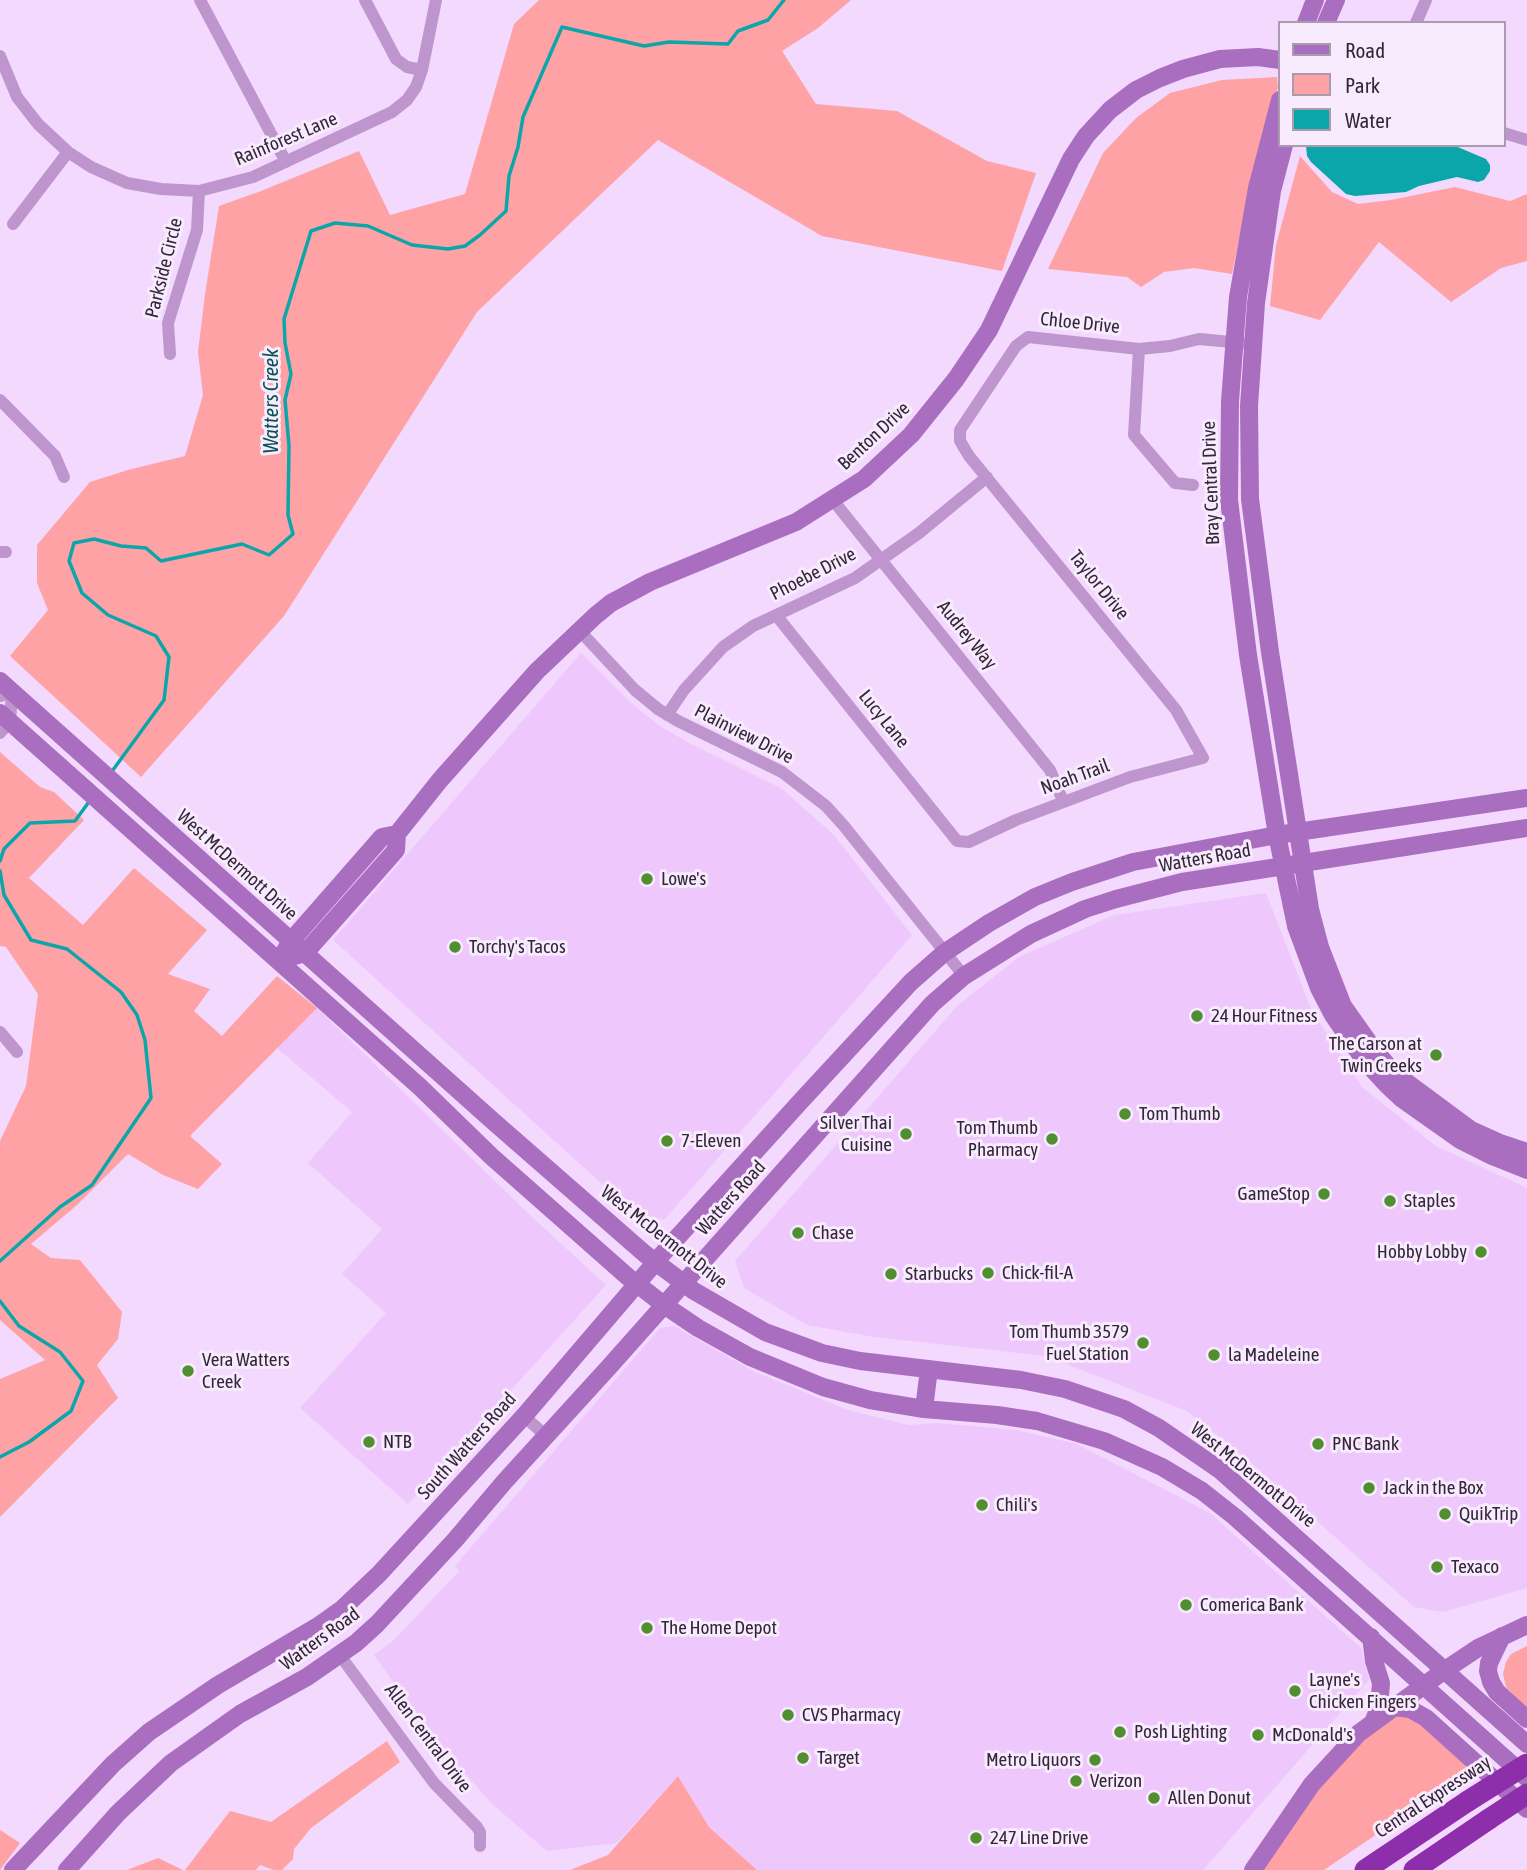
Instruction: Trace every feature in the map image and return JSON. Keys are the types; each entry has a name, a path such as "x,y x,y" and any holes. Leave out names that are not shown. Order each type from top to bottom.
{"highway":[{"name":"Central Expressway","path":"1365,1870 1527,1764"},
{"path":"1414,1870 1527,1794"},
{"path":"1351,1870 1397,1848"}],"main road":[{"path":"1307,21 1315,0"},
{"path":"1327,21 1336,0"},
{"name":"Benton Drive","path":"305,953 396,850 397,834 440,780 537,671 579,630 611,603 650,582 796,522 864,479 911,435 972,357 1008,294 1071,159 1086,136 1110,110 1136,90 1183,69 1220,59 1258,57 1278,60"},
{"name":"Bray Central Drive","path":"1278,108 1257,188 1238,297 1230,401 1229,500 1248,655 1277,835 1296,926 1319,988 1365,1061 1402,1099 1460,1140 1527,1170"},
{"name":"Bray Central Drive","path":"1283,147 1272,191 1256,303 1249,406 1250,499 1269,652 1310,909 1320,947 1343,1006 1363,1034"},
{"name":"West McDermott Drive","path":"4,690 79,752 495,1122 683,1283 745,1322 794,1344 860,1361 1021,1380 1065,1389 1124,1409 1159,1428 1220,1470 1527,1744"},
{"path":"3,723 64,769 420,1087 476,1142 664,1305 724,1343 777,1370 859,1397 924,1409 1037,1421 1104,1441 1144,1459 1202,1491 1251,1530 1527,1778"},
{"name":"Watters Road","path":"637,1284 911,982 944,953 1035,897 1084,877 1133,862 1277,835 1527,798"},
{"name":"Watters Road","path":"67,1870 128,1803 171,1763 240,1714 307,1677 356,1643 385,1616 932,1004 964,976 1031,934 1096,905 1182,882 1527,828"},
{"name":"Benton Drive","path":"280,961 291,941 382,837 397,834"},
{"path":"280,961 305,953"},
{"path":"1319,988 1334,996 1348,1021 1363,1034 1394,1073 1412,1088 1471,1130 1495,1142 1527,1152"},
{"path":"476,1142 495,1122"},
{"name":"South Watters Road","path":"13,1870 113,1764 171,1714 311,1631 342,1609 380,1574 524,1416 637,1284"},
{"path":"924,1409 929,1369"},
{"path":"1202,1491 1220,1470"},
{"path":"1253,1870 1312,1784 1374,1720 1445,1670 1502,1636 1527,1625"},
{"path":"1502,1636 1489,1663 1491,1682 1497,1692 1527,1719"},
{"path":"1371,1637 1374,1661 1381,1683 1379,1708 1374,1720"},
{"path":"1392,1707 1410,1709 1426,1718 1527,1809"}],"street":[{"path":"200,0 286,162"},
{"path":"365,0 396,59 407,68 422,70"},
{"name":"Rainforest Lane","path":"0,57 18,97 38,124 68,152 91,167 127,183 161,190 199,191 253,177 392,112 407,100 416,87 422,70 436,0"},
{"path":"1417,21 1426,0"},
{"path":"1506,134 1527,140"},
{"path":"13,224 68,152"},
{"name":"Parkside Circle","path":"170,354 168,323 197,230 199,191"},
{"name":"Chloe Drive","path":"960,440 963,422 981,401 1016,346 1028,337 1139,349 1170,346 1199,339 1253,346"},
{"path":"1139,349 1134,435 1175,484 1193,485"},
{"path":"0,400 55,456 64,477"},
{"name":"Taylor Drive","path":"960,440 1176,710 1203,758"},
{"name":"Phoebe Drive","path":"667,715 684,690 723,647 753,626 855,578 919,533 987,477"},
{"name":"Audrey Way","path":"832,499 1050,770 1063,801"},
{"name":"Lucy Lane","path":"776,615 951,834 957,841 964,843"},
{"name":"Plainview Drive","path":"579,630 635,690 667,715 782,772 826,806 964,976"},
{"path":"3,723 4,690"},
{"name":"Noah Trail","path":"964,843 1063,801 1130,777 1203,758"},
{"path":"0,1032 17,1052"},
{"path":"524,1416 546,1436"},
{"name":"Allen Central Drive","path":"339,1654 434,1783 477,1827 481,1846"}],"shaded area":[{"path":"581,653 632,704 660,726 781,788 834,835 912,935 664,1220 634,1213 333,940"},
{"path":"1266,893 1311,1009 1362,1087 1436,1146 1527,1188 1527,1588 1443,1612 1414,1607 1248,1460 1187,1411 1045,1356 874,1337 807,1325 744,1288 735,1261 958,1005 1019,957 1114,915"},
{"path":"317,1008 606,1285 408,1504 300,1408 386,1313 342,1274 382,1229 308,1163 352,1112 277,1048"},
{"path":"674,1326 753,1371 848,1410 909,1425 937,1423 1017,1430 1077,1444 1210,1513 1361,1648 1369,1680 1203,1870 757,1870 709,1827 678,1776 617,1843 547,1851 491,1803 430,1733 374,1655 394,1640 459,1571 455,1566 660,1328"}],"green space":[{"path":"539,0 851,0 818,28 782,51 816,104 897,111 987,161 1036,173 1002,271 822,236 658,140 477,312 284,616 141,777 10,656 48,610 37,583 37,545 90,482 185,456 203,395 198,352 219,206 359,151 390,215 465,194 514,24"},
{"path":"1277,77 1278,87 1253,170 1232,274 1194,268 1164,272 1141,287 1127,277 1048,269 1103,153 1136,118 1170,93 1222,80"},
{"path":"1300,156 1332,192 1358,204 1455,187 1510,201 1527,194 1527,261 1501,268 1451,302 1379,242 1320,320 1270,306 1276,245"},
{"path":"0,752 40,787 54,792 84,820 29,878 83,925 134,868 207,930 168,974 210,989 194,1011 222,1036 277,976 317,1008 190,1136 222,1164 198,1189 163,1175 128,1154 77,1205 31,1244 51,1258 80,1260 122,1312 118,1339 97,1365 118,1398 0,1517 0,1379 45,1360 0,1320 0,1141 26,1086 38,994 6,947 0,946"},
{"path":"1527,1646 1527,1709 1506,1687 1503,1674 1511,1654"},
{"path":"1411,1713 1474,1768 1324,1870 1260,1870 1337,1764 1370,1732 1394,1716"},
{"path":"387,1741 400,1762 311,1828 294,1849 293,1859 282,1870 260,1865 256,1870 185,1870 230,1811 271,1822"},
{"path":"678,1776 709,1827 757,1870 570,1870 608,1855"},
{"path":"0,1830 20,1843 0,1870"},
{"path":"158,1858 183,1870 127,1870"}],"water":[{"path":"1306,147 1458,147 1486,159 1490,171 1484,180 1478,182 1457,177 1406,192 1355,196 1346,194 1307,156"}],"waterway":[{"name":"Watters Creek","path":"110,774 164,700 169,657 156,636 108,615 82,593 69,561 74,543 94,539 121,546 146,548 161,561 242,544 269,555 293,534 288,515 289,446 285,400 291,374 284,319 311,231 335,223 368,226 412,245 448,249 465,246 506,211 509,176 523,117 562,27 644,46 669,42 728,44 738,31 768,20 784,0"},
{"name":"Watters Creek","path":"0,861 4,849 30,823 75,821 91,799"},
{"name":"Watters Creek","path":"0,871 4,895 31,940 67,949 121,992 137,1015 145,1040 151,1098 92,1185 60,1207 0,1261"},
{"name":"Watters Creek","path":"0,1301 19,1326 60,1352 83,1381 71,1411 29,1442 0,1457"}],"place":[{"name":"Lowe's","path":"647,879"},
{"name":"Torchy's Tacos","path":"455,947"},
{"name":"24 Hour Fitness","path":"1197,1016"},
{"name":"The Carson at Twin Creeks","path":"1436,1055"},
{"name":"Tom Thumb","path":"1125,1114"},
{"name":"Silver Thai Cuisine","path":"906,1134"},
{"name":"Tom Thumb Pharmacy","path":"1052,1139"},
{"name":"7-Eleven","path":"667,1141"},
{"name":"GameStop","path":"1324,1194"},
{"name":"Staples","path":"1390,1201"},
{"name":"Chase","path":"798,1233"},
{"name":"Hobby Lobby","path":"1481,1252"},
{"name":"Chick-fil-A","path":"988,1273"},
{"name":"Starbucks","path":"891,1274"},
{"name":"Tom Thumb 3579 Fuel Station","path":"1143,1343"},
{"name":"la Madeleine","path":"1214,1355"},
{"name":"Vera Watters Creek","path":"188,1371"},
{"name":"NTB","path":"369,1442"},
{"name":"PNC Bank","path":"1318,1444"},
{"name":"Jack in the Box","path":"1369,1488"},
{"name":"Chili's","path":"982,1505"},
{"name":"QuikTrip","path":"1445,1514"},
{"name":"Texaco","path":"1437,1567"},
{"name":"Comerica Bank","path":"1186,1605"},
{"name":"The Home Depot","path":"647,1628"},
{"name":"Layne's Chicken Fingers","path":"1295,1691"},
{"name":"CVS Pharmacy","path":"788,1715"},
{"name":"Posh Lighting","path":"1120,1732"},
{"name":"McDonald's","path":"1258,1735"},
{"name":"Target","path":"803,1758"},
{"name":"Metro Liquors","path":"1095,1760"},
{"name":"Verizon","path":"1076,1781"},
{"name":"Allen Donut","path":"1154,1798"},
{"name":"247 Line Drive","path":"976,1838"}]}
